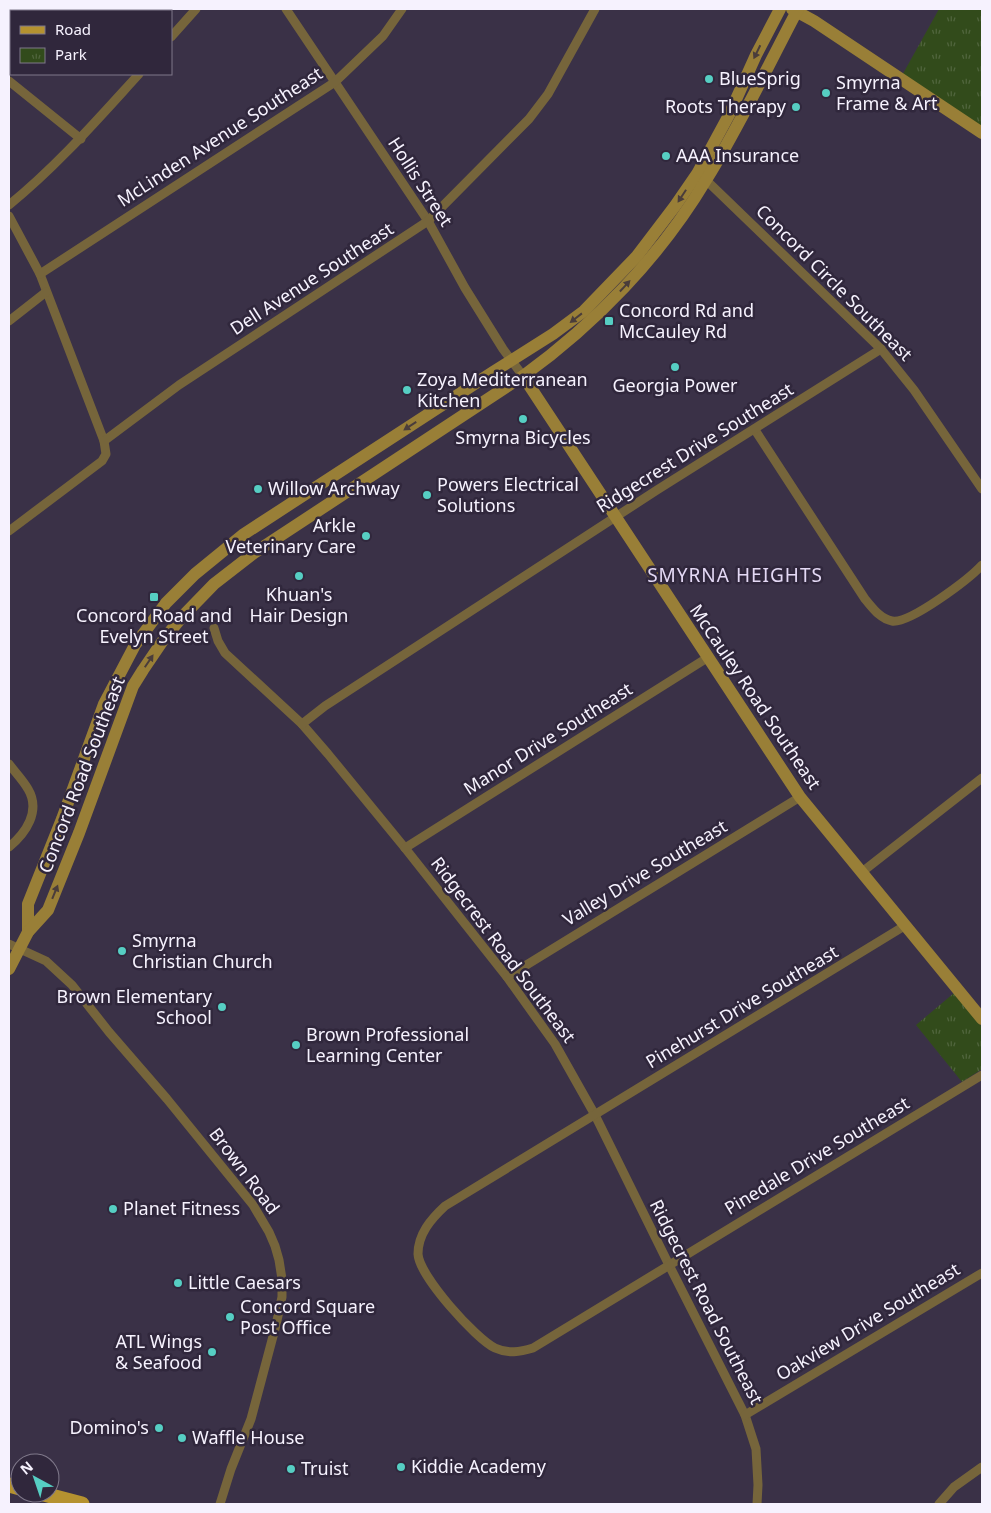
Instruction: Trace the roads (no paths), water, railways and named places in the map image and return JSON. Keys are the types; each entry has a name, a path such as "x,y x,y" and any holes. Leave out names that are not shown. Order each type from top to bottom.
{"main road":[{"name":"Concord Road Southeast","path":"28,932 28,904 62,819 104,704 136,645 166,603 195,574 244,534 554,334 584,311 637,256 697,174 780,9"},
{"name":"Concord Road Southeast","path":"9,969 14,946 48,910 134,686 164,638 214,584 254,553 522,376 582,329 629,282 666,237 706,180 796,10"},
{"path":"796,10 982,133"},
{"name":"McCauley Road Southeast","path":"522,376 800,797 981,1014"},
{"path":"60,1498 82,1504"}],"street":[{"path":"172,36 196,9"},
{"name":"Hollis Street","path":"286,9 428,221 465,288 522,376"},
{"name":"McLinden Avenue Southeast","path":"40,274 335,82 383,36 402,9"},
{"name":"Dell Avenue Southeast","path":"104,441 179,385 428,221 529,119 548,94 595,9"},
{"path":"9,205 81,139 138,75"},
{"path":"9,81 81,139"},
{"name":"Concord Circle Southeast","path":"706,180 881,349 914,390 982,489"},
{"path":"9,216 40,274 104,441 106,454 102,461 9,531"},
{"path":"9,320 46,292"},
{"name":"Ridgecrest Drive Southeast","path":"302,724 325,706 616,517 881,349"},
{"path":"755,430 866,599 883,617 891,621 901,620 915,614 949,592 982,565"},
{"name":"Ridgecrest Road Southeast","path":"214,628 218,641 225,653 302,724 405,848 507,977 551,1038 596,1115 745,1415 756,1449 757,1504"},
{"name":"Manor Drive Southeast","path":"405,848 707,658"},
{"path":"9,764 29,789 32,797 33,812 28,828 9,847"},
{"path":"862,872 982,778"},
{"name":"Valley Drive Southeast","path":"507,977 800,797"},
{"name":"Pinehurst Drive Southeast","path":"669,1265 542,1343 532,1348 514,1352 495,1348 462,1319 424,1273 418,1257 422,1233 435,1215 459,1197 906,926"},
{"name":"Brown Road","path":"14,946 46,961 72,985 253,1205 275,1246 282,1279 282,1297 251,1419 231,1469 220,1504"},
{"name":"Pinedale Drive Southeast","path":"669,1265 982,1075"},
{"name":"Oakview Drive Southeast","path":"745,1415 982,1272"},
{"path":"939,1504 954,1487 982,1467"}],"place":[{"name":"BlueSprig","path":"709,79"},
{"name":"Smyrna Frame & Art","path":"826,93"},
{"name":"Roots Therapy","path":"796,107"},
{"name":"AAA Insurance","path":"666,156"},
{"name":"Concord Rd and McCauley Rd","path":"609,321"},
{"name":"Georgia Power","path":"675,367"},
{"name":"Zoya Mediterranean Kitchen","path":"407,390"},
{"name":"Smyrna Bicycles","path":"523,419"},
{"name":"Willow Archway","path":"258,489"},
{"name":"Powers Electrical Solutions","path":"427,495"},
{"name":"Arkle Veterinary Care","path":"366,536"},
{"name":"Khuan's Hair Design","path":"299,576"},
{"name":"Concord Road and Evelyn Street","path":"154,597"},
{"name":"Smyrna Christian Church","path":"122,951"},
{"name":"Brown Elementary School","path":"222,1007"},
{"name":"Brown Professional Learning Center","path":"296,1045"},
{"name":"Planet Fitness","path":"113,1209"},
{"name":"Little Caesars","path":"178,1283"},
{"name":"Concord Square Post Office","path":"230,1317"},
{"name":"ATL Wings & Seafood","path":"212,1352"},
{"name":"Domino's","path":"159,1428"},
{"name":"Waffle House","path":"182,1438"},
{"name":"Kiddie Academy","path":"401,1467"},
{"name":"Truist","path":"291,1469"}],"district":[{"name":"SMYRNA HEIGHTS","path":"735,575"}]}
